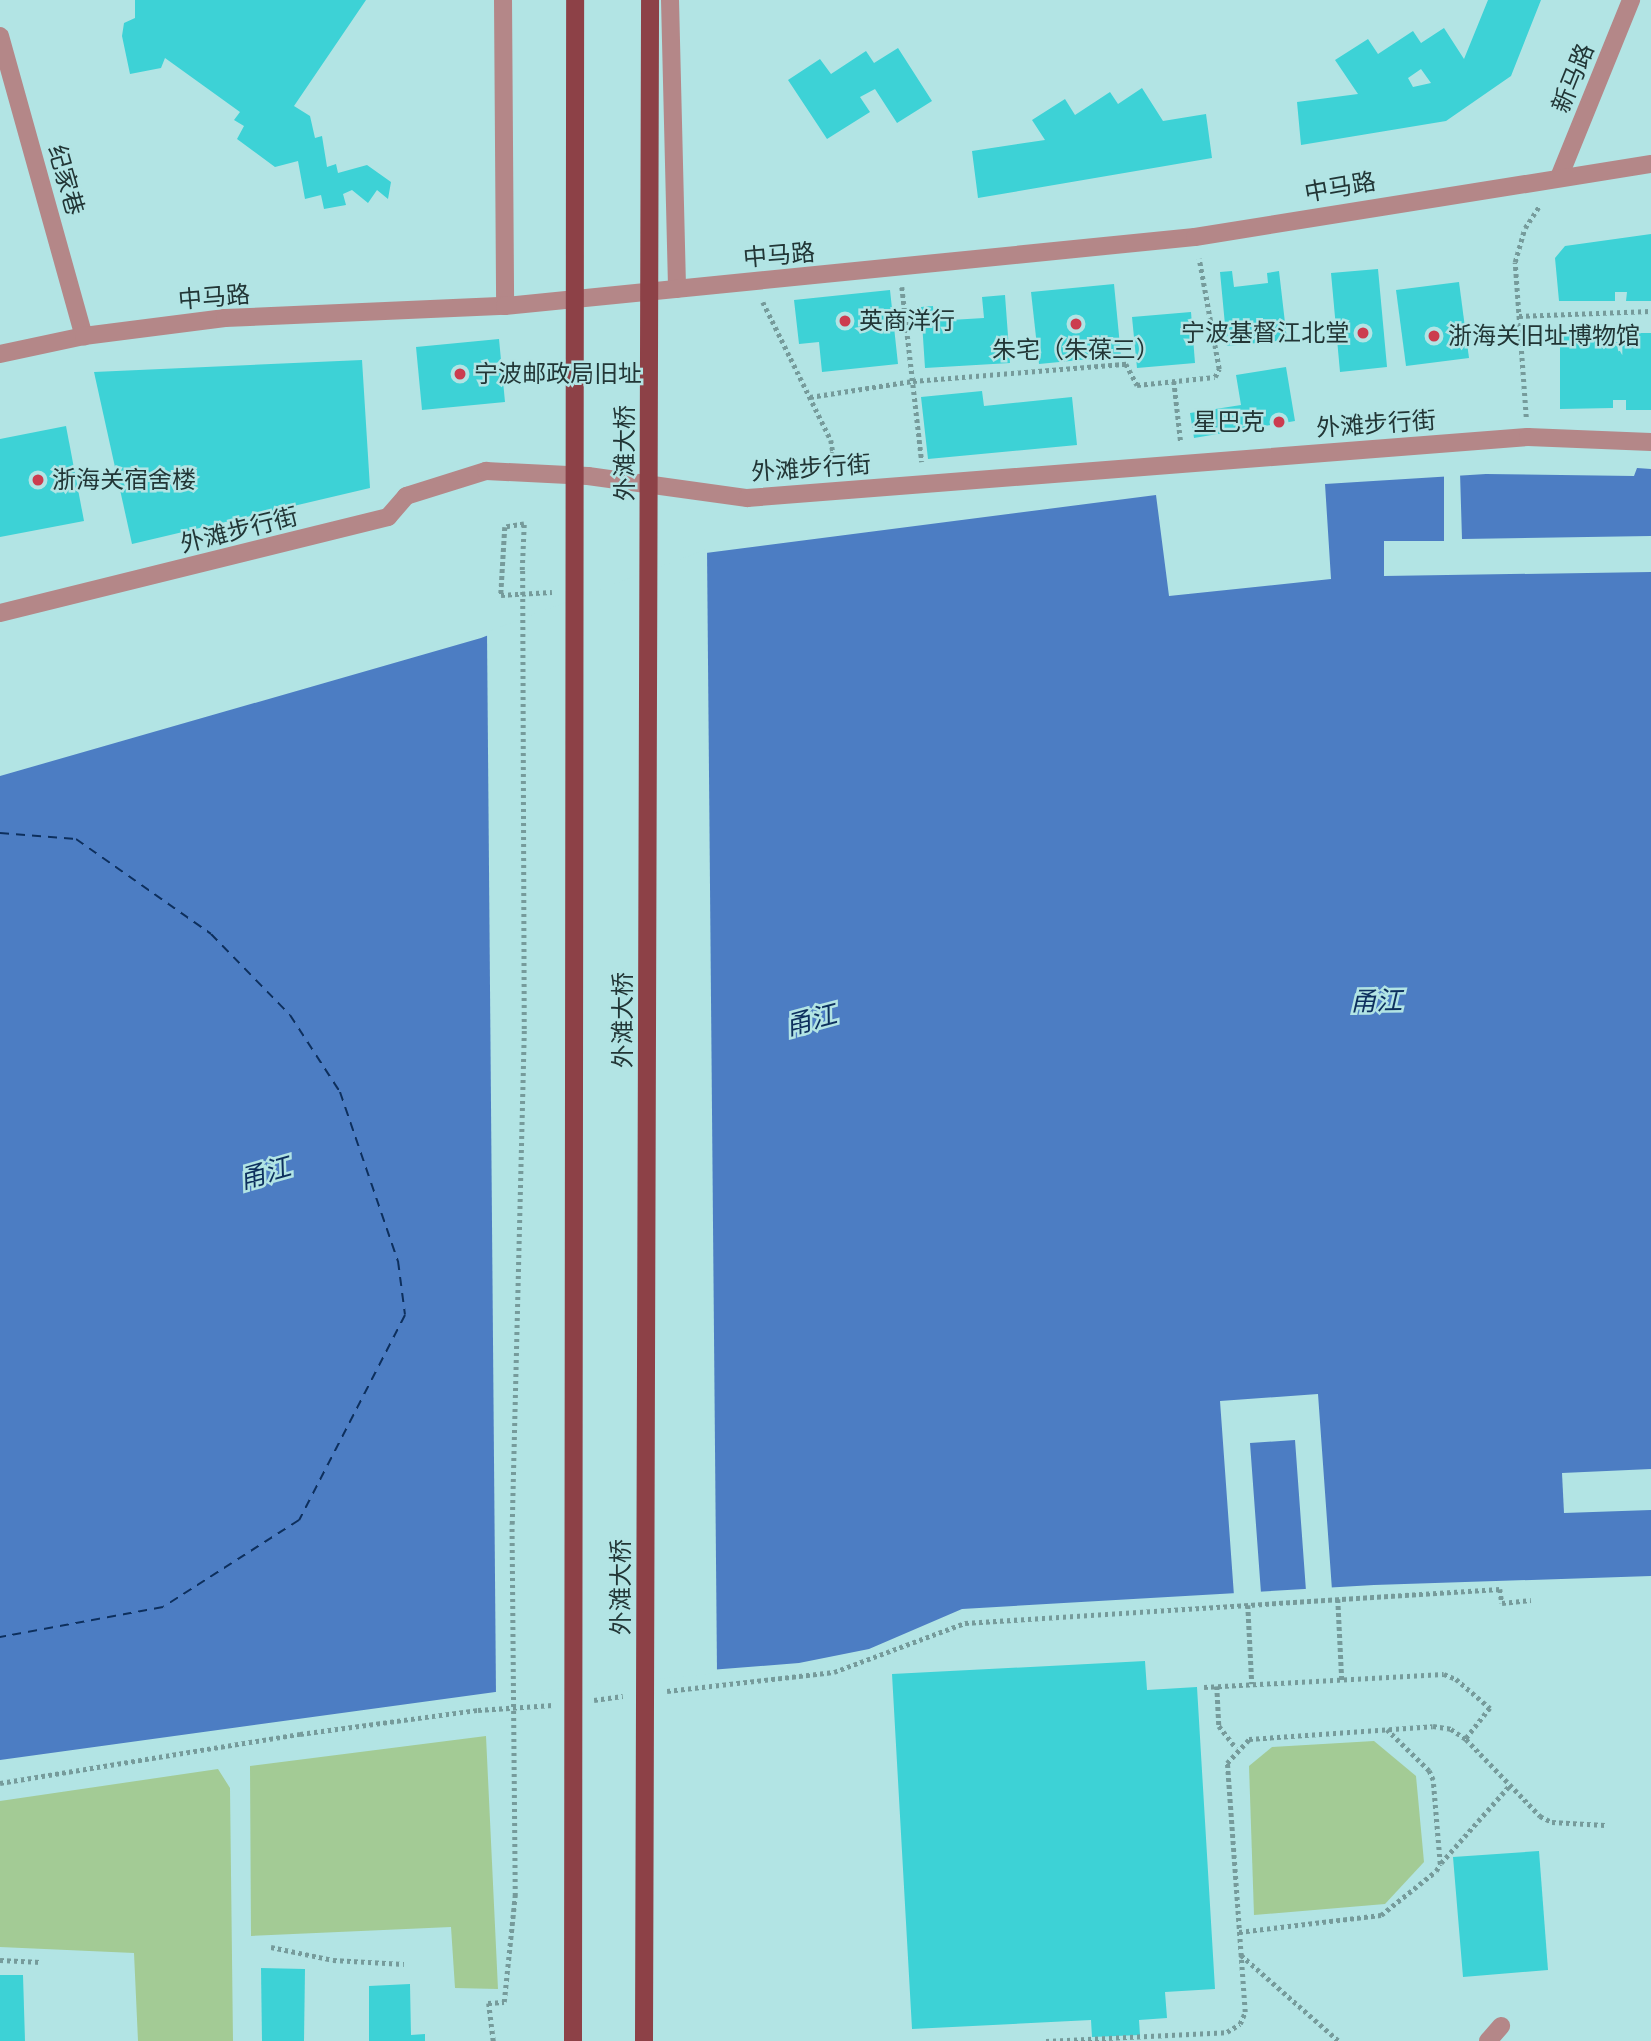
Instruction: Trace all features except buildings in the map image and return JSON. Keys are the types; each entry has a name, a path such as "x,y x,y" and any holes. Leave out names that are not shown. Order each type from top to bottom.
{"main road":[{"name":"外滩大桥","path":"573,2041 575,0"},
{"name":"外滩大桥","path":"644,2041 650,0"}],"street":[{"path":"503,0 505,306"},
{"path":"670,0 677,289"},
{"name":"新马路","path":"1560,175 1631,0"},
{"name":"纪家巷","path":"0,36 84,336"},
{"name":"中马路","path":"0,354 84,336 225,318 505,306 1195,237 1560,175 1651,164"},
{"name":"外滩步行街","path":"0,613 388,517 406,496 486,471 588,476 747,498 1528,437 1651,442"},
{"path":"1488,2041 1501,2026 1500,2041"}],"path":[{"path":"1528,437 1515,262 1525,228 1560,175"},
{"path":"810,397 912,381 1126,364 1138,385 1215,377 1219,369 1195,237"},
{"path":"900,268 925,483"},
{"path":"753,282 810,397 833,452 818,492"},
{"path":"1519,316 1651,310"},
{"path":"1174,382 1183,463"},
{"path":"493,2041 488,2003 504,2002 515,1896 512,1524 524,1029 522,570 524,524 505,527 501,595 563,591"},
{"path":"661,1692 834,1672 965,1623 1500,1589 1502,1603 1531,1600"},
{"path":"1338,1599 1342,1680"},
{"path":"1248,1605 1252,1684"},
{"path":"1204,1687 1444,1674 1456,1679 1490,1708 1466,1739"},
{"path":"1217,1686 1219,1726 1236,1748"},
{"path":"582,1701 634,1695"},
{"path":"0,1783 478,1710 555,1704 555,1718"},
{"path":"1046,2041 1227,2032 1245,2012 1227,1763 1236,1748 1249,1739 1433,1726 1451,1729 1466,1739 1540,1816 1552,1822 1605,1825"},
{"path":"1386,1729 1429,1770 1440,1864"},
{"path":"1239,1932 1381,1915 1440,1864 1510,1785"},
{"path":"271,1947 333,1960 404,1964"},
{"path":"1241,1954 1339,2041"},
{"path":"0,1961 41,1962"}],"green space":[{"path":"486,1736 498,1989 455,1988 451,1927 251,1936 250,1766"},
{"path":"1374,1741 1416,1776 1424,1862 1385,1904 1254,1915 1249,1766 1272,1747"},
{"path":"218,1769 230,1788 233,2041 138,2041 134,1953 0,1947 0,1801"}],"water":[{"name":"甬江","path":"1637,468 1651,469 1651,1576 1374,1585 962,1609 869,1649 799,1663 582,1680 0,1760 0,776 481,638 698,554 1156,495 1169,596 1331,579 1325,484 1486,474 1634,476"}],"pier":[{"path":"1460,472 1462,539 1651,536 1651,572 1384,576 1384,541 1444,541 1444,473"},
{"path":"707,549 717,1673 496,1695 487,632"},
{"path":"1318,1394 1332,1590 1306,1591 1295,1440 1250,1443 1261,1593 1234,1596 1220,1401"},
{"path":"1651,1469 1651,1510 1564,1513 1562,1473"}],"ferry route":[{"path":"0,833 76,839 211,934 290,1015 340,1092 398,1261 405,1315 299,1520 163,1607 0,1637"}],"place":[{"name":"英商洋行","path":"845,321"},
{"name":"朱宅（朱葆三）","path":"1076,324"},
{"name":"宁波基督江北堂","path":"1363,333"},
{"name":"浙海关旧址博物馆","path":"1434,336"},
{"name":"宁波邮政局旧址","path":"460,374"},
{"name":"星巴克","path":"1279,422"},
{"name":"浙海关宿舍楼","path":"38,480"}]}
